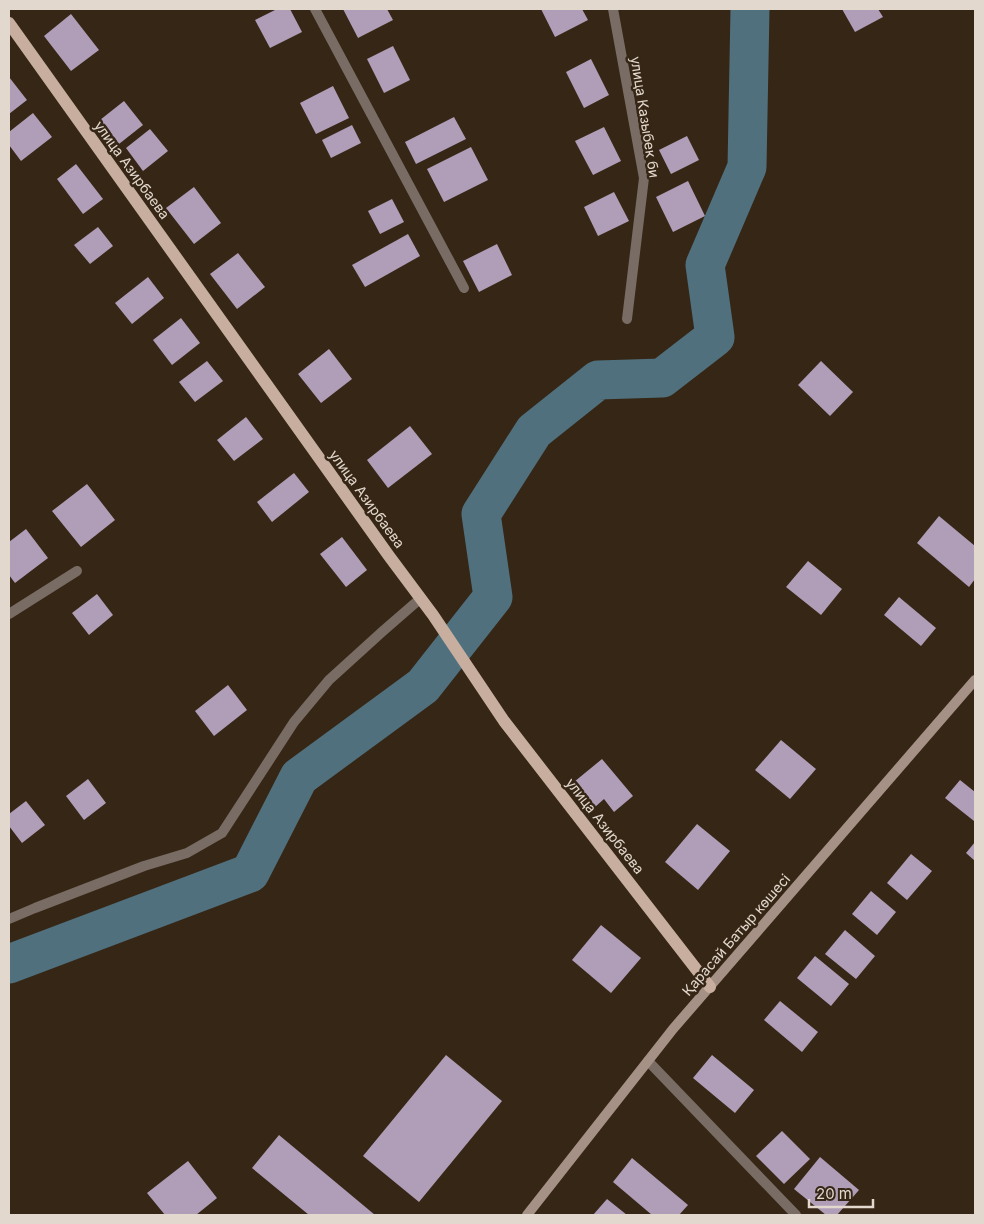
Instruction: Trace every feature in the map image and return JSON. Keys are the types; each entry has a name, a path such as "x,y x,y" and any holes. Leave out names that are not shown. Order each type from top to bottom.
{"main road":[{"name":"улица Азирбаева","path":"9,23 377,540 421,598 504,721 710,987"},
{"name":"Қарасай Батыр көшесі","path":"527,1215 673,1029 975,680"}],"street":[{"path":"315,9 464,288"},
{"name":"улица Казыбек би","path":"613,9 644,178 627,319"},
{"path":"9,614 78,571"},
{"path":"9,919 144,866 188,853 222,834 294,722 329,680 421,598"},
{"path":"648,1061 796,1215"}],"building":[{"path":"277,9 290,9 302,32 270,48 255,20"},
{"path":"343,9 387,9 393,20 358,38"},
{"path":"541,9 582,9 588,20 555,37"},
{"path":"842,9 878,9 883,17 855,32"},
{"path":"71,14 99,50 71,71 44,36"},
{"path":"393,46 410,80 384,93 367,59"},
{"path":"591,59 609,95 584,108 566,72"},
{"path":"9,77 27,100 9,114"},
{"path":"333,86 349,118 316,134 300,103"},
{"path":"124,101 143,125 119,144 100,120"},
{"path":"33,113 52,137 21,161 9,145 9,132"},
{"path":"454,117 466,139 416,164 405,142"},
{"path":"352,125 361,143 331,158 322,140"},
{"path":"604,127 621,161 593,175 575,141"},
{"path":"150,129 168,151 143,171 126,148"},
{"path":"687,136 699,160 671,174 659,150"},
{"path":"471,147 488,180 444,202 427,169"},
{"path":"76,164 103,199 83,214 57,179"},
{"path":"688,181 705,216 673,232 656,197"},
{"path":"194,187 221,223 194,244 166,208"},
{"path":"614,192 629,221 598,236 584,207"},
{"path":"392,199 404,222 380,234 368,211"},
{"path":"98,227 113,246 90,264 74,245"},
{"path":"408,234 420,256 365,287 352,265"},
{"path":"497,244 512,275 479,292 463,261"},
{"path":"238,253 265,287 237,309 210,274"},
{"path":"148,277 164,298 132,324 115,303"},
{"path":"181,318 200,343 172,365 153,340"},
{"path":"329,349 352,379 321,403 298,374"},
{"path":"207,361 223,381 195,402 179,382"},
{"path":"821,361 853,392 830,416 798,385"},
{"path":"246,417 263,439 234,461 217,440"},
{"path":"410,426 432,454 388,488 367,460"},
{"path":"294,473 309,492 272,522 257,502"},
{"path":"87,484 115,520 81,547 52,511"},
{"path":"939,516 975,546 975,579 969,587 917,543"},
{"path":"26,529 48,558 15,583 9,575 9,542"},
{"path":"342,537 367,570 346,587 320,554"},
{"path":"808,561 842,589 821,615 786,587"},
{"path":"97,594 113,615 89,635 72,613"},
{"path":"899,597 936,628 921,646 884,615"},
{"path":"228,685 247,710 214,736 195,711"},
{"path":"781,740 816,769 790,799 755,770"},
{"path":"602,759 633,796 614,812 604,799 595,807 574,782"},
{"path":"88,779 106,803 84,820 66,796"},
{"path":"960,780 975,792 974,821 945,798"},
{"path":"26,801 45,825 22,843 9,826 9,814"},
{"path":"697,824 730,851 698,890 665,862"},
{"path":"975,842 975,861 966,853"},
{"path":"911,854 932,871 907,900 887,883"},
{"path":"871,891 896,912 877,935 852,914"},
{"path":"601,925 641,958 611,993 572,960"},
{"path":"845,930 875,956 856,979 825,954"},
{"path":"815,956 849,984 831,1006 797,978"},
{"path":"780,1001 818,1032 802,1052 764,1020"},
{"path":"446,1055 502,1101 419,1202 363,1156"},
{"path":"712,1055 754,1090 735,1113 693,1078"},
{"path":"782,1131 810,1159 784,1184 756,1156"},
{"path":"279,1135 375,1215 309,1215 252,1168"},
{"path":"820,1157 859,1190 837,1215 826,1215 794,1189"},
{"path":"632,1158 688,1205 679,1215 652,1215 613,1182"},
{"path":"188,1161 217,1198 196,1215 165,1215 147,1193"},
{"path":"607,1199 627,1215 593,1215"}],"waterway":[{"path":"9,964 250,873 299,777 423,686 493,597 481,514 534,431 598,380 662,378 715,337 705,265 747,167 750,9"}]}
